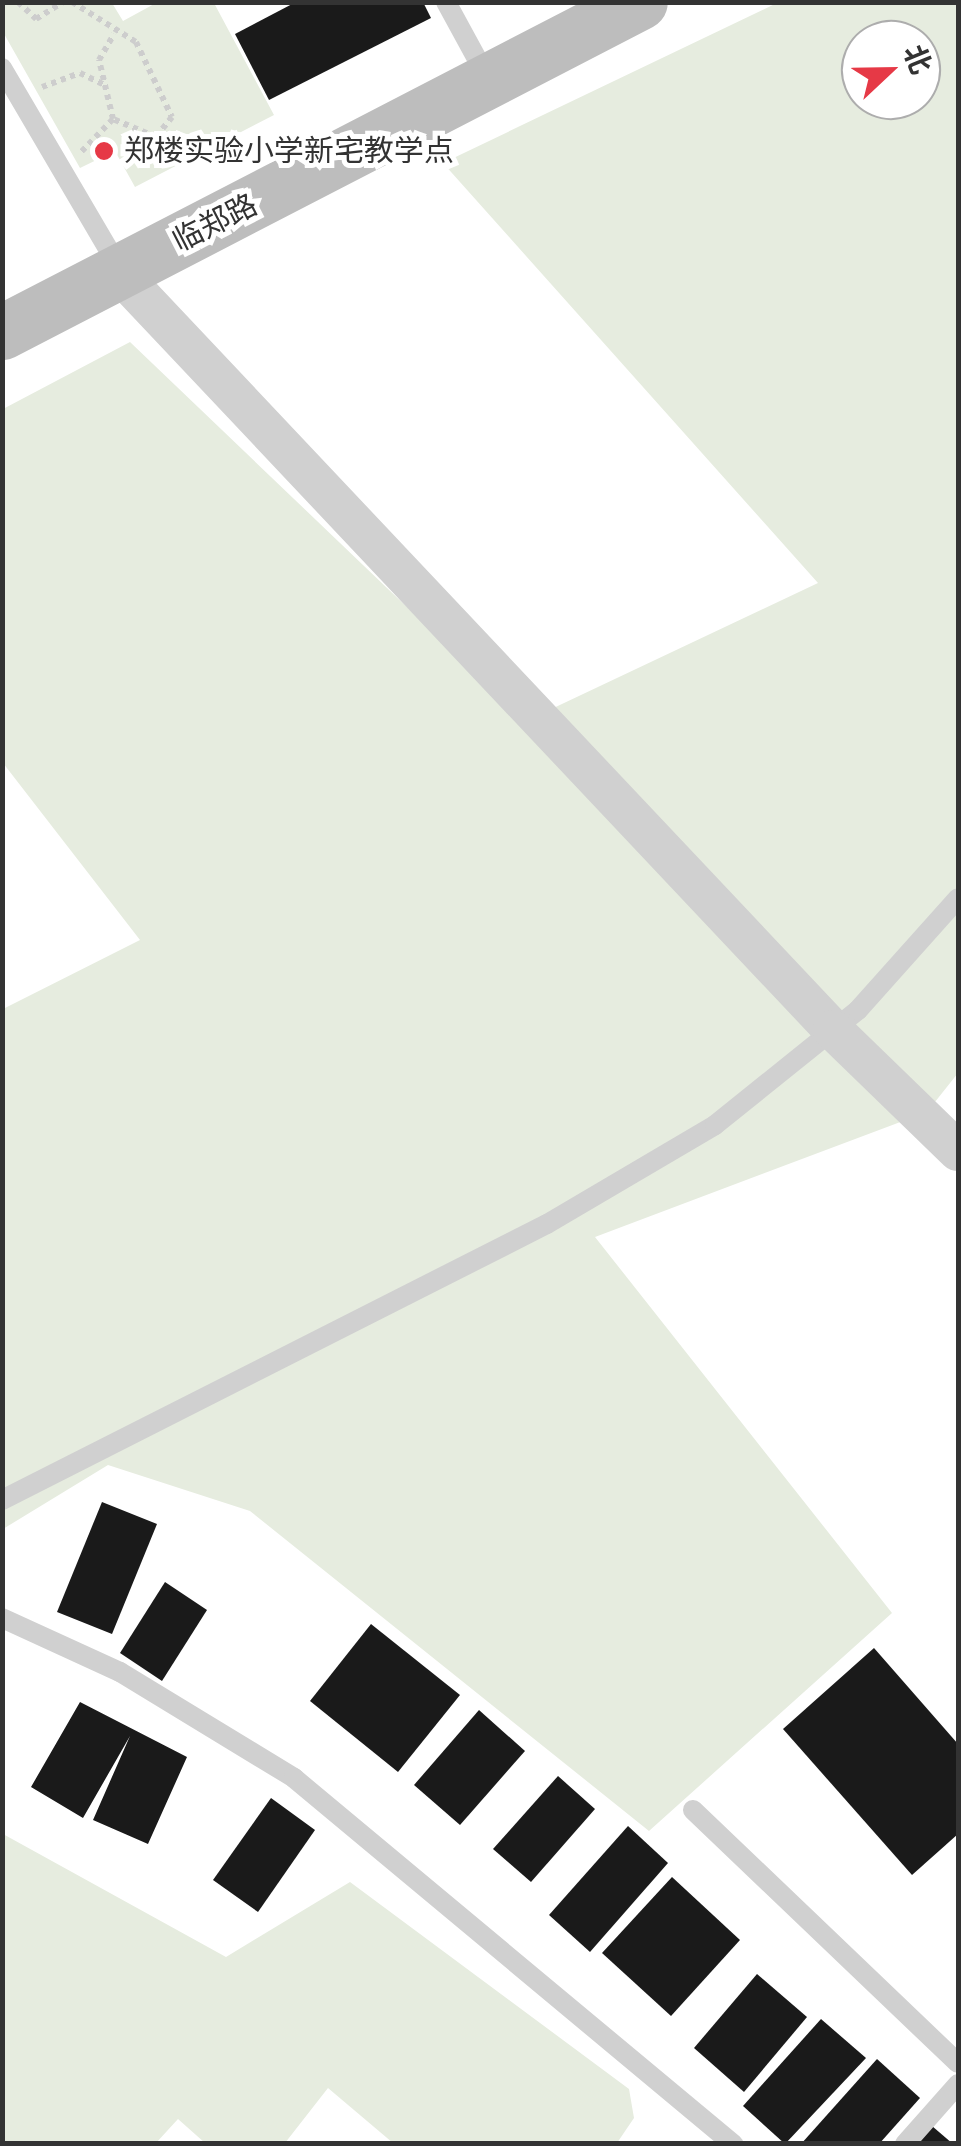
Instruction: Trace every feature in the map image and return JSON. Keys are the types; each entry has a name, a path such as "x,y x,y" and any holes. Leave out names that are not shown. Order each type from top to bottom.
{"main road":[{"name":"临郑路","path":"2,332 640,2"}],"street":[{"path":"120,272 833,1030 958,1151"}],"lane":[{"path":"446,2 488,81"},
{"path":"2,68 120,272"},
{"path":"2,1500 547,1224 715,1126 833,1030 958,898"},
{"path":"2,1618 120,1672 294,1778 734,2144"},
{"path":"694,1810 958,2063"},
{"path":"905,2144 958,2084"}],"path":[{"path":"18,2 36,20 63,2"},
{"path":"72,2 144,52 172,117 156,136 113,119"},
{"path":"113,119 100,52 114,34"},
{"path":"20,98 74,73 105,85"},
{"path":"60,167 113,119"}],"shaded area":[{"name":"郑楼实验小学新宅教学点","path":"2,3 112,3 123,21 156,3 214,3 274,115 135,187 115,151 80,168 3,32"},
{"path":"777,3 958,3 958,1073 927,1112 595,1237 892,1613 649,1831 250,1511 108,1465 3,1529 3,1009 140,940 3,763 3,409 130,342 526,721 818,583 443,163"},
{"path":"3,1834 226,1957 350,1882 629,2089 634,2118 617,2143 393,2143 328,2088 285,2143 205,2143 178,2119 156,2143 3,2143"}],"building":[{"path":"296,2 423,2 431,18 269,100 235,34"},
{"path":"102,1502 157,1524 112,1634 57,1612"},
{"path":"165,1582 207,1610 162,1681 120,1653"},
{"path":"371,1624 460,1695 398,1772 310,1701"},
{"path":"874,1648 958,1744 958,1834 912,1875 783,1729"},
{"path":"80,1702 187,1757 148,1844 93,1820 130,1736 83,1818 31,1787"},
{"path":"479,1710 525,1751 460,1825 414,1785"},
{"path":"558,1776 595,1809 531,1882 493,1849"},
{"path":"271,1798 315,1830 258,1912 213,1880"},
{"path":"628,1826 668,1863 590,1952 549,1915"},
{"path":"672,1877 740,1940 671,2016 602,1953"},
{"path":"757,1974 807,2017 744,2092 694,2048"},
{"path":"821,2019 866,2058 785,2144 743,2106"},
{"path":"877,2059 920,2098 879,2144 801,2144"},
{"path":"932,2126 953,2144 917,2144"}],"place":[{"name":"郑楼实验小学新宅教学点","path":"104,151"}]}
